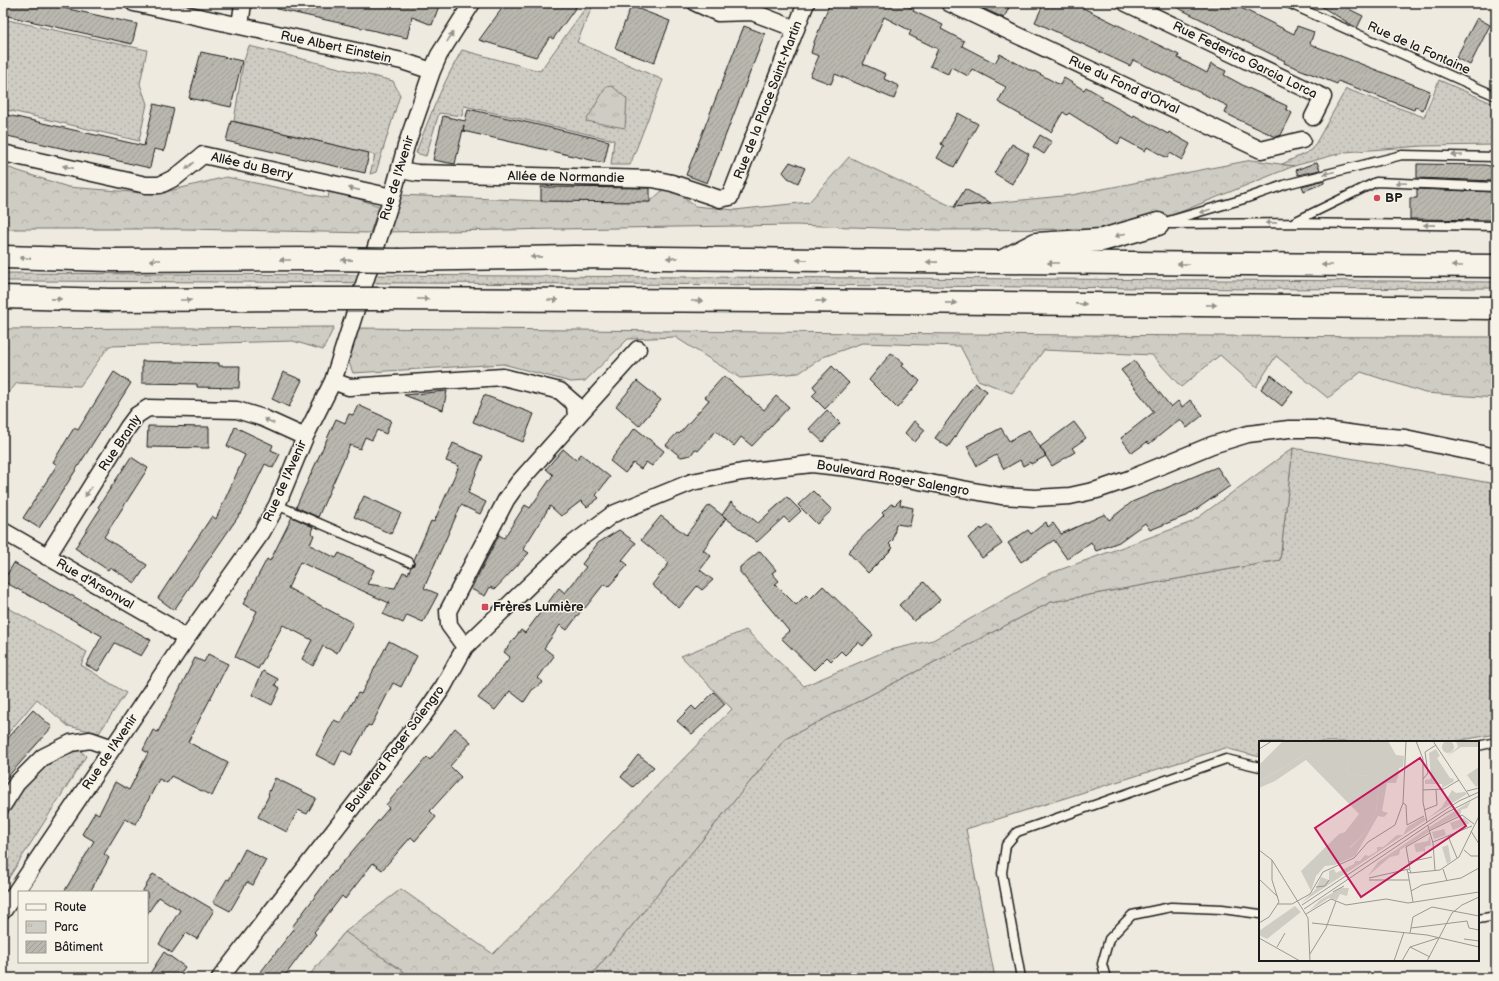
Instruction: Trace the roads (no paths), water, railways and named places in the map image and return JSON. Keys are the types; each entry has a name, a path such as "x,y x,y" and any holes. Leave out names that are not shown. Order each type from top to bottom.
{"highway":[{"path":"999,262 1036,244 1102,240 1158,224"},
{"path":"3,257 112,260 399,260 575,257 1496,266"},
{"path":"3,298 110,300 384,299 774,301 1496,308"}],"street":[{"name":"Rue Albert Einstein","path":"134,3 402,61 432,72"},
{"path":"240,26 243,3"},
{"name":"Rue de l'Avenir","path":"3,910 186,639 262,532 278,504 305,437 333,381 432,72 439,55 472,3"},
{"path":"696,3 718,13 752,12 796,29"},
{"name":"Rue de la Place Saint-Martin","path":"730,197 806,3"},
{"name":"Rue du Fond d'Orval","path":"949,3 1261,150 1302,140"},
{"name":"Rue Federico Garcia Lorca","path":"1126,3 1323,97 1314,117"},
{"name":"Allée du Berry","path":"3,153 146,185 160,185 176,177 203,155 392,197"},
{"name":"Allée de Normandie","path":"400,170 418,173 653,179 672,183 720,199 730,197"},
{"path":"465,647 449,625 448,611 506,500 518,483 638,349"},
{"path":"333,381 349,387 503,376 560,391 575,404 576,418"},
{"name":"Rue Branly","path":"47,557 128,427 137,415 148,408 238,410 263,418 305,437"},
{"name":"Boulevard Roger Salengro","path":"220,978 423,716 443,687 465,647 570,546 613,514 692,482 742,472 812,464 848,468 1001,496 1035,498 1070,496 1097,490 1129,479 1212,445 1248,434 1289,429 1318,429 1363,435 1405,438 1496,457"},
{"path":"1396,437 1400,446 1496,466"},
{"name":"Rue d'Arsonval","path":"3,531 167,625 186,639"},
{"path":"3,805 17,783 43,757 71,742 90,740 113,748"}],"lane":[{"name":"Rue de la Fontaine","path":"1288,3 1496,96"},
{"path":"1158,224 1244,199 1287,184 1402,155 1496,156"},
{"path":"1292,223 1376,182 1496,187"},
{"path":"1158,224 1292,223 1496,226"},
{"path":"278,504 409,562"},
{"path":"1479,746 1496,742"},
{"path":"1021,978 1002,873 1006,845 1017,832 1226,759 1259,767"},
{"path":"1106,978 1102,964 1109,939 1132,914 1171,907 1222,909 1259,914"},
{"path":"1479,919 1496,916"}],"place":[{"name":"BP","path":"1377,198"},
{"name":"Frères Lumière","path":"485,607"}]}
